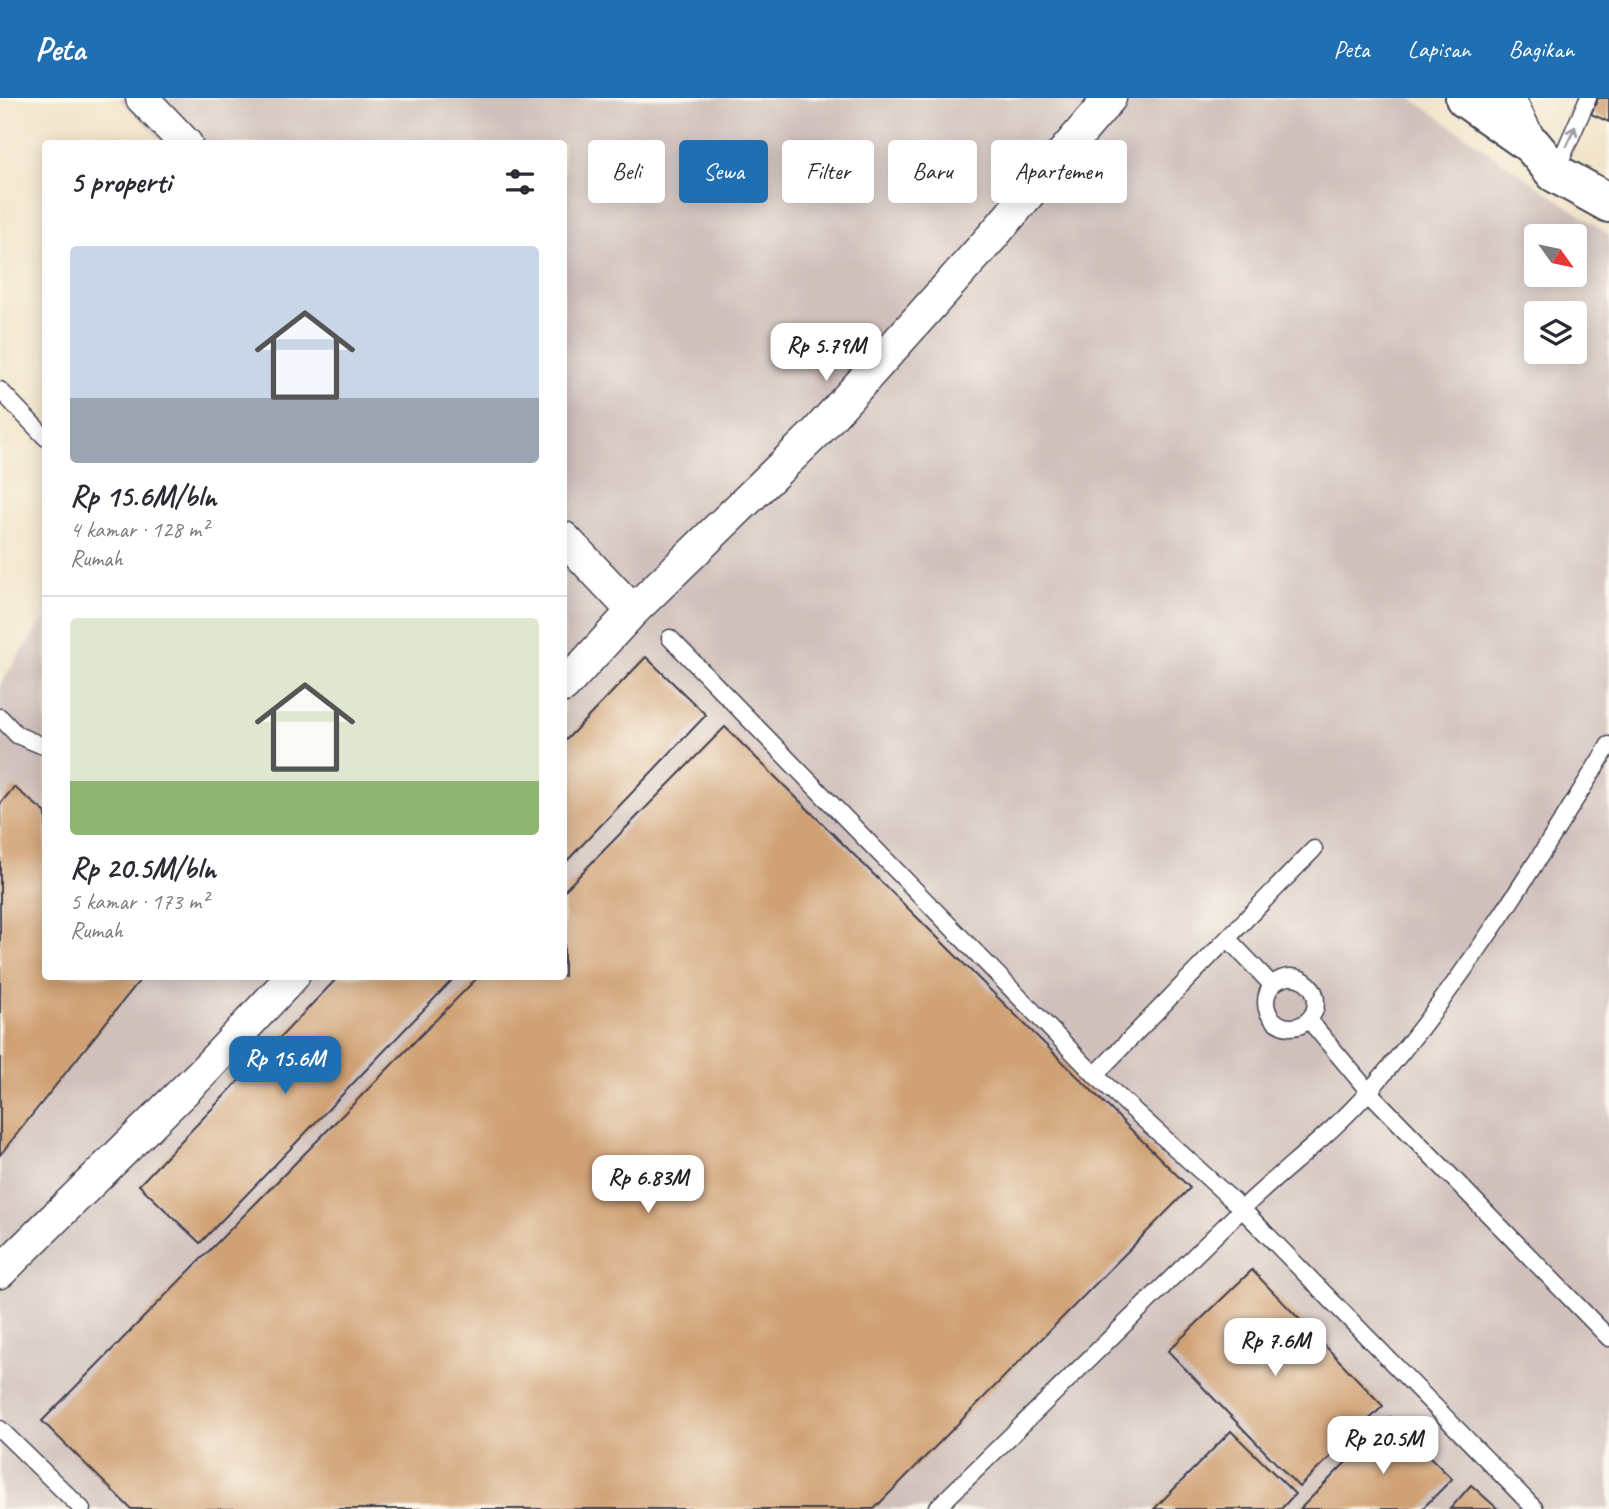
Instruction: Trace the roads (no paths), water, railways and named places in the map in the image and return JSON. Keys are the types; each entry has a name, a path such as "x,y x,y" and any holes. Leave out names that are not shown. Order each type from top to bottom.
{"main road":[{"path":"1465,98 1543,159 1609,203"}],"street":[{"path":"142,98 182,140"},
{"path":"567,682 634,611 817,432 991,238 1110,98"},
{"path":"1507,98 1543,159"},
{"path":"567,541 634,611"},
{"path":"0,1272 203,1072 289,980"}],"lane":[{"path":"1543,159 1588,98"},
{"path":"0,390 42,434"},
{"path":"670,638 1095,1075 1242,1209 1535,1509"},
{"path":"0,717 17,734 42,745"},
{"path":"936,1509 1242,1209 1331,1132 1368,1092 1397,1059 1528,876 1609,746"},
{"path":"1095,1075 1229,940 1314,849"},
{"path":"1229,940 1272,985"},
{"path":"1290,977 1308,984 1316,1001 1309,1020 1292,1028 1273,1021 1265,1003 1272,985 1290,977"},
{"path":"1309,1020 1368,1092 1609,1338"},
{"path":"0,1429 82,1509"}]}
